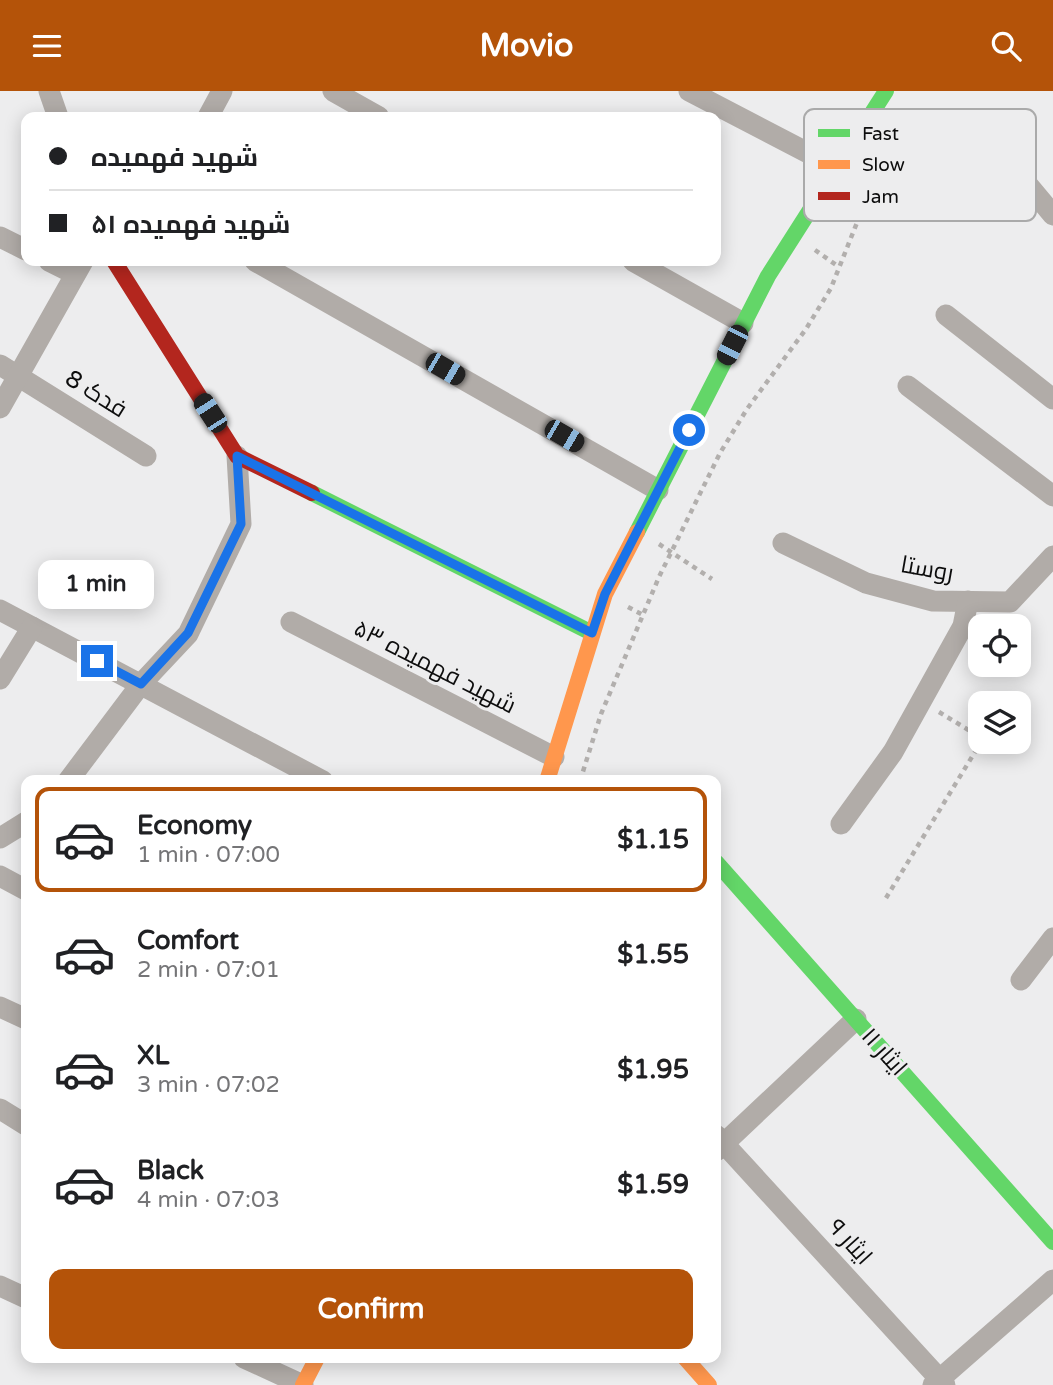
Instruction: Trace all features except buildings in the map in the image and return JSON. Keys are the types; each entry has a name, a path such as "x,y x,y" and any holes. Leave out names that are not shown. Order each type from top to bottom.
{"street":[{"path":"49,91 56,112"},
{"path":"211,112 222,91"},
{"path":"333,91 370,112"},
{"path":"689,91 804,158"},
{"path":"875,109 886,91"},
{"path":"1036,195 1053,215"},
{"path":"549,775 605,594 768,276 804,220"},
{"path":"0,237 21,248"},
{"path":"73,775 141,684 188,633 241,524 237,456 117,266"},
{"path":"265,266 658,490"},
{"path":"642,266 743,323"},
{"path":"0,408 9,370 79,267"},
{"path":"946,315 1053,399"},
{"name":"فدک 8","path":"9,370 146,456"},
{"path":"908,386 1053,496"},
{"path":"237,456 592,633"},
{"name":"روستا","path":"783,544 866,583 933,601 1010,602 1053,556"},
{"path":"841,824 893,752 962,626 968,601"},
{"path":"0,610 312,775"},
{"name":"شهید فهمیده ۵۳","path":"291,622 554,757"},
{"path":"0,679 32,627"},
{"path":"0,838 21,825"},
{"name":"ایثار ۱۱","path":"721,868 1053,1242"},
{"path":"0,876 21,887"},
{"path":"1021,980 1053,938"},
{"path":"0,1007 21,1018"},
{"path":"721,1140 856,1019"},
{"path":"0,1109 21,1122"},
{"name":"ایثار ۹","path":"721,1146 939,1383"},
{"path":"939,1383 1053,1280"},
{"path":"0,1286 21,1296"},
{"path":"255,1363 303,1385 314,1363"},
{"path":"689,1363 709,1385"}],"path":[{"path":"582,775 601,713 672,551 720,453 747,409 806,329 831,288 858,221"},
{"path":"637,531 712,579"},
{"path":"921,700 968,732"},
{"path":"886,898 972,754"}],"traffic: fast":[{"path":"875,109 886,91"},
{"path":"637,532 768,276 804,220"},
{"path":"312,493 592,633"},
{"path":"721,868 1053,1242"}],"traffic: slow":[{"path":"549,775 605,594 637,532"},
{"path":"303,1385 314,1363"},
{"path":"689,1363 709,1385"}],"traffic: jam":[{"path":"117,266 237,456 312,493"}],"route":[{"path":"97,661 141,684 188,633 241,524 237,456 592,633 605,594 689,430"}]}
